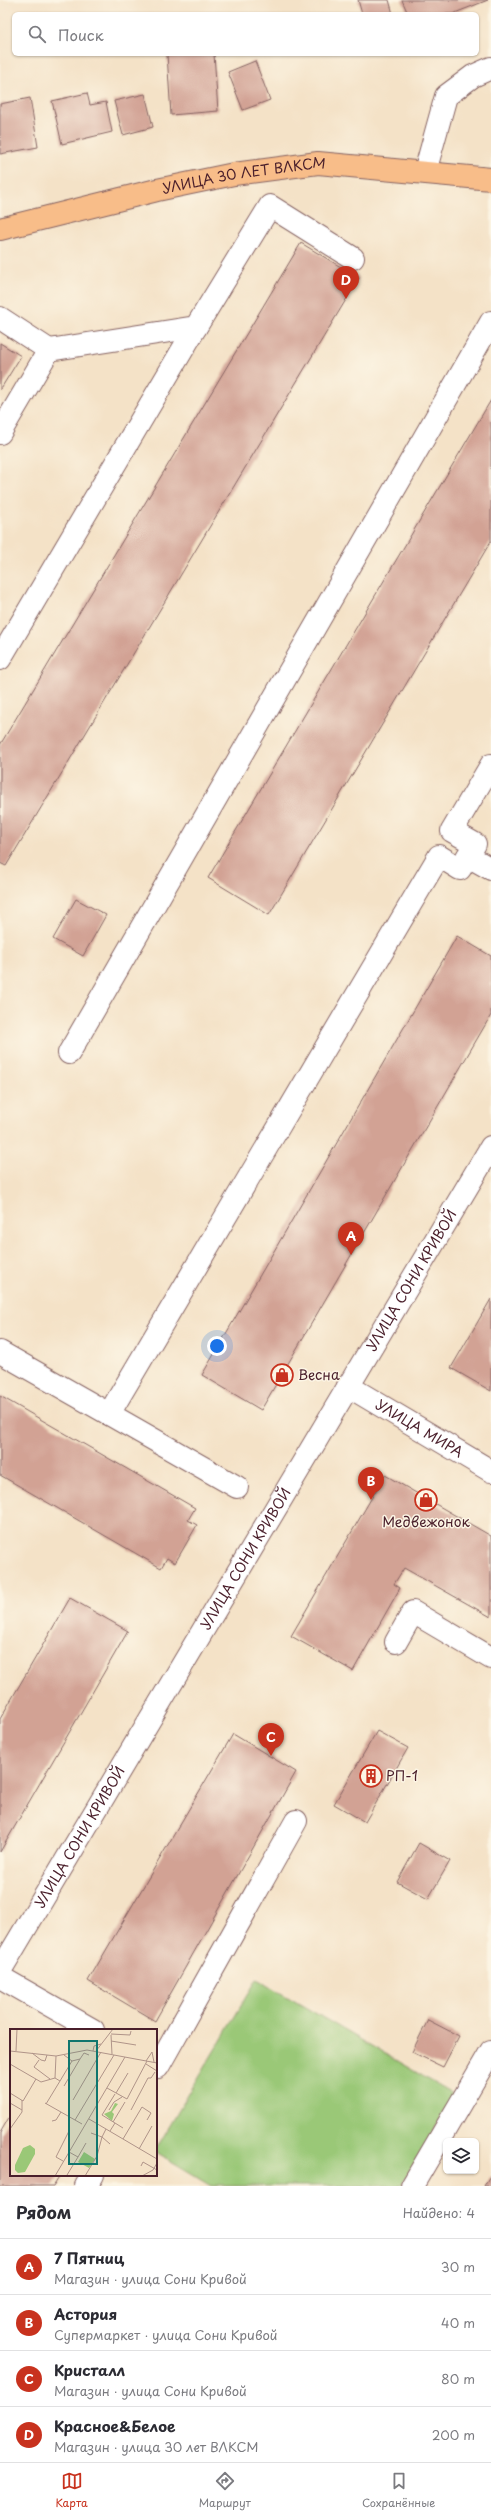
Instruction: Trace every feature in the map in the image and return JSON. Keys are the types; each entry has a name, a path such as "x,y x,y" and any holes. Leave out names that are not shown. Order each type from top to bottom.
{"main road":[{"name":"УЛИЦА 30 ЛЕТ ВЛКСМ","path":"0,229 157,190 234,174 311,164 425,172 488,174"}],"street":[{"path":"425,172 446,96 474,76 491,68"},
{"path":"0,659 196,327 270,206 353,258"},
{"path":"0,318 49,350 196,327"},
{"path":"69,1053 491,322"},
{"path":"0,433 49,350"},
{"path":"108,1414 439,856 460,869 468,856 475,844 452,831 491,765"},
{"path":"468,856 491,869"},
{"name":"УЛИЦА СОНИ КРИВОЙ","path":"0,1971 491,1147"},
{"path":"0,1352 237,1487"},
{"name":"УЛИЦА МИРА","path":"348,1386 491,1471"},
{"path":"396,1642 413,1612 491,1658"},
{"path":"157,2068 296,1821"},
{"path":"0,1977 91,2029"},
{"path":"412,2186 491,2051"},
{"path":"86,2186 92,2176"}],"green space":[{"path":"257,1979 455,2095 401,2186 211,2186 157,2154 157,2147"}],"building":[{"path":"358,0 389,0 392,12 361,12"},
{"path":"402,0 488,0 457,12 407,12"},
{"path":"167,56 214,56 218,111 171,115"},
{"path":"255,61 270,100 243,110 228,72"},
{"path":"87,93 90,105 106,102 112,132 62,144 52,101"},
{"path":"145,94 153,127 123,135 114,101"},
{"path":"30,98 38,147 0,154 0,104"},
{"path":"301,243 359,278 6,866 0,863 0,745"},
{"path":"0,343 21,356 0,390"},
{"path":"491,400 491,541 269,915 208,878"},
{"path":"76,899 106,915 83,956 53,939"},
{"path":"457,936 491,956 491,1015 261,1410 202,1375"},
{"path":"491,1299 491,1391 451,1368"},
{"path":"0,1396 195,1508 188,1520 197,1525 175,1563 167,1558 161,1568 0,1475"},
{"path":"385,1475 491,1536 491,1617 404,1568 394,1584 400,1588 353,1671 291,1636"},
{"path":"70,1598 128,1631 0,1852 0,1719"},
{"name":"РП-1","path":"377,1731 408,1748 365,1822 334,1804"},
{"path":"233,1734 296,1772 155,2021 88,1981"},
{"path":"419,1843 450,1861 428,1899 397,1882"},
{"path":"428,2020 459,2036 443,2067 412,2052"},
{"path":"10,2116 10,2176 59,2176 53,2186 0,2186 0,2133"},
{"path":"491,2174 491,2186 484,2186"}],"place":[{"name":"Красное&Белое","path":"346,299"},
{"name":"7 Пятниц","path":"351,1255"},
{"name":"Весна","path":"282,1375"},
{"name":"Астория","path":"371,1500"},
{"name":"Медвежонок","path":"426,1500"},
{"name":"Кристалл","path":"271,1756"},
{"name":"РП-1","path":"371,1776"}]}
